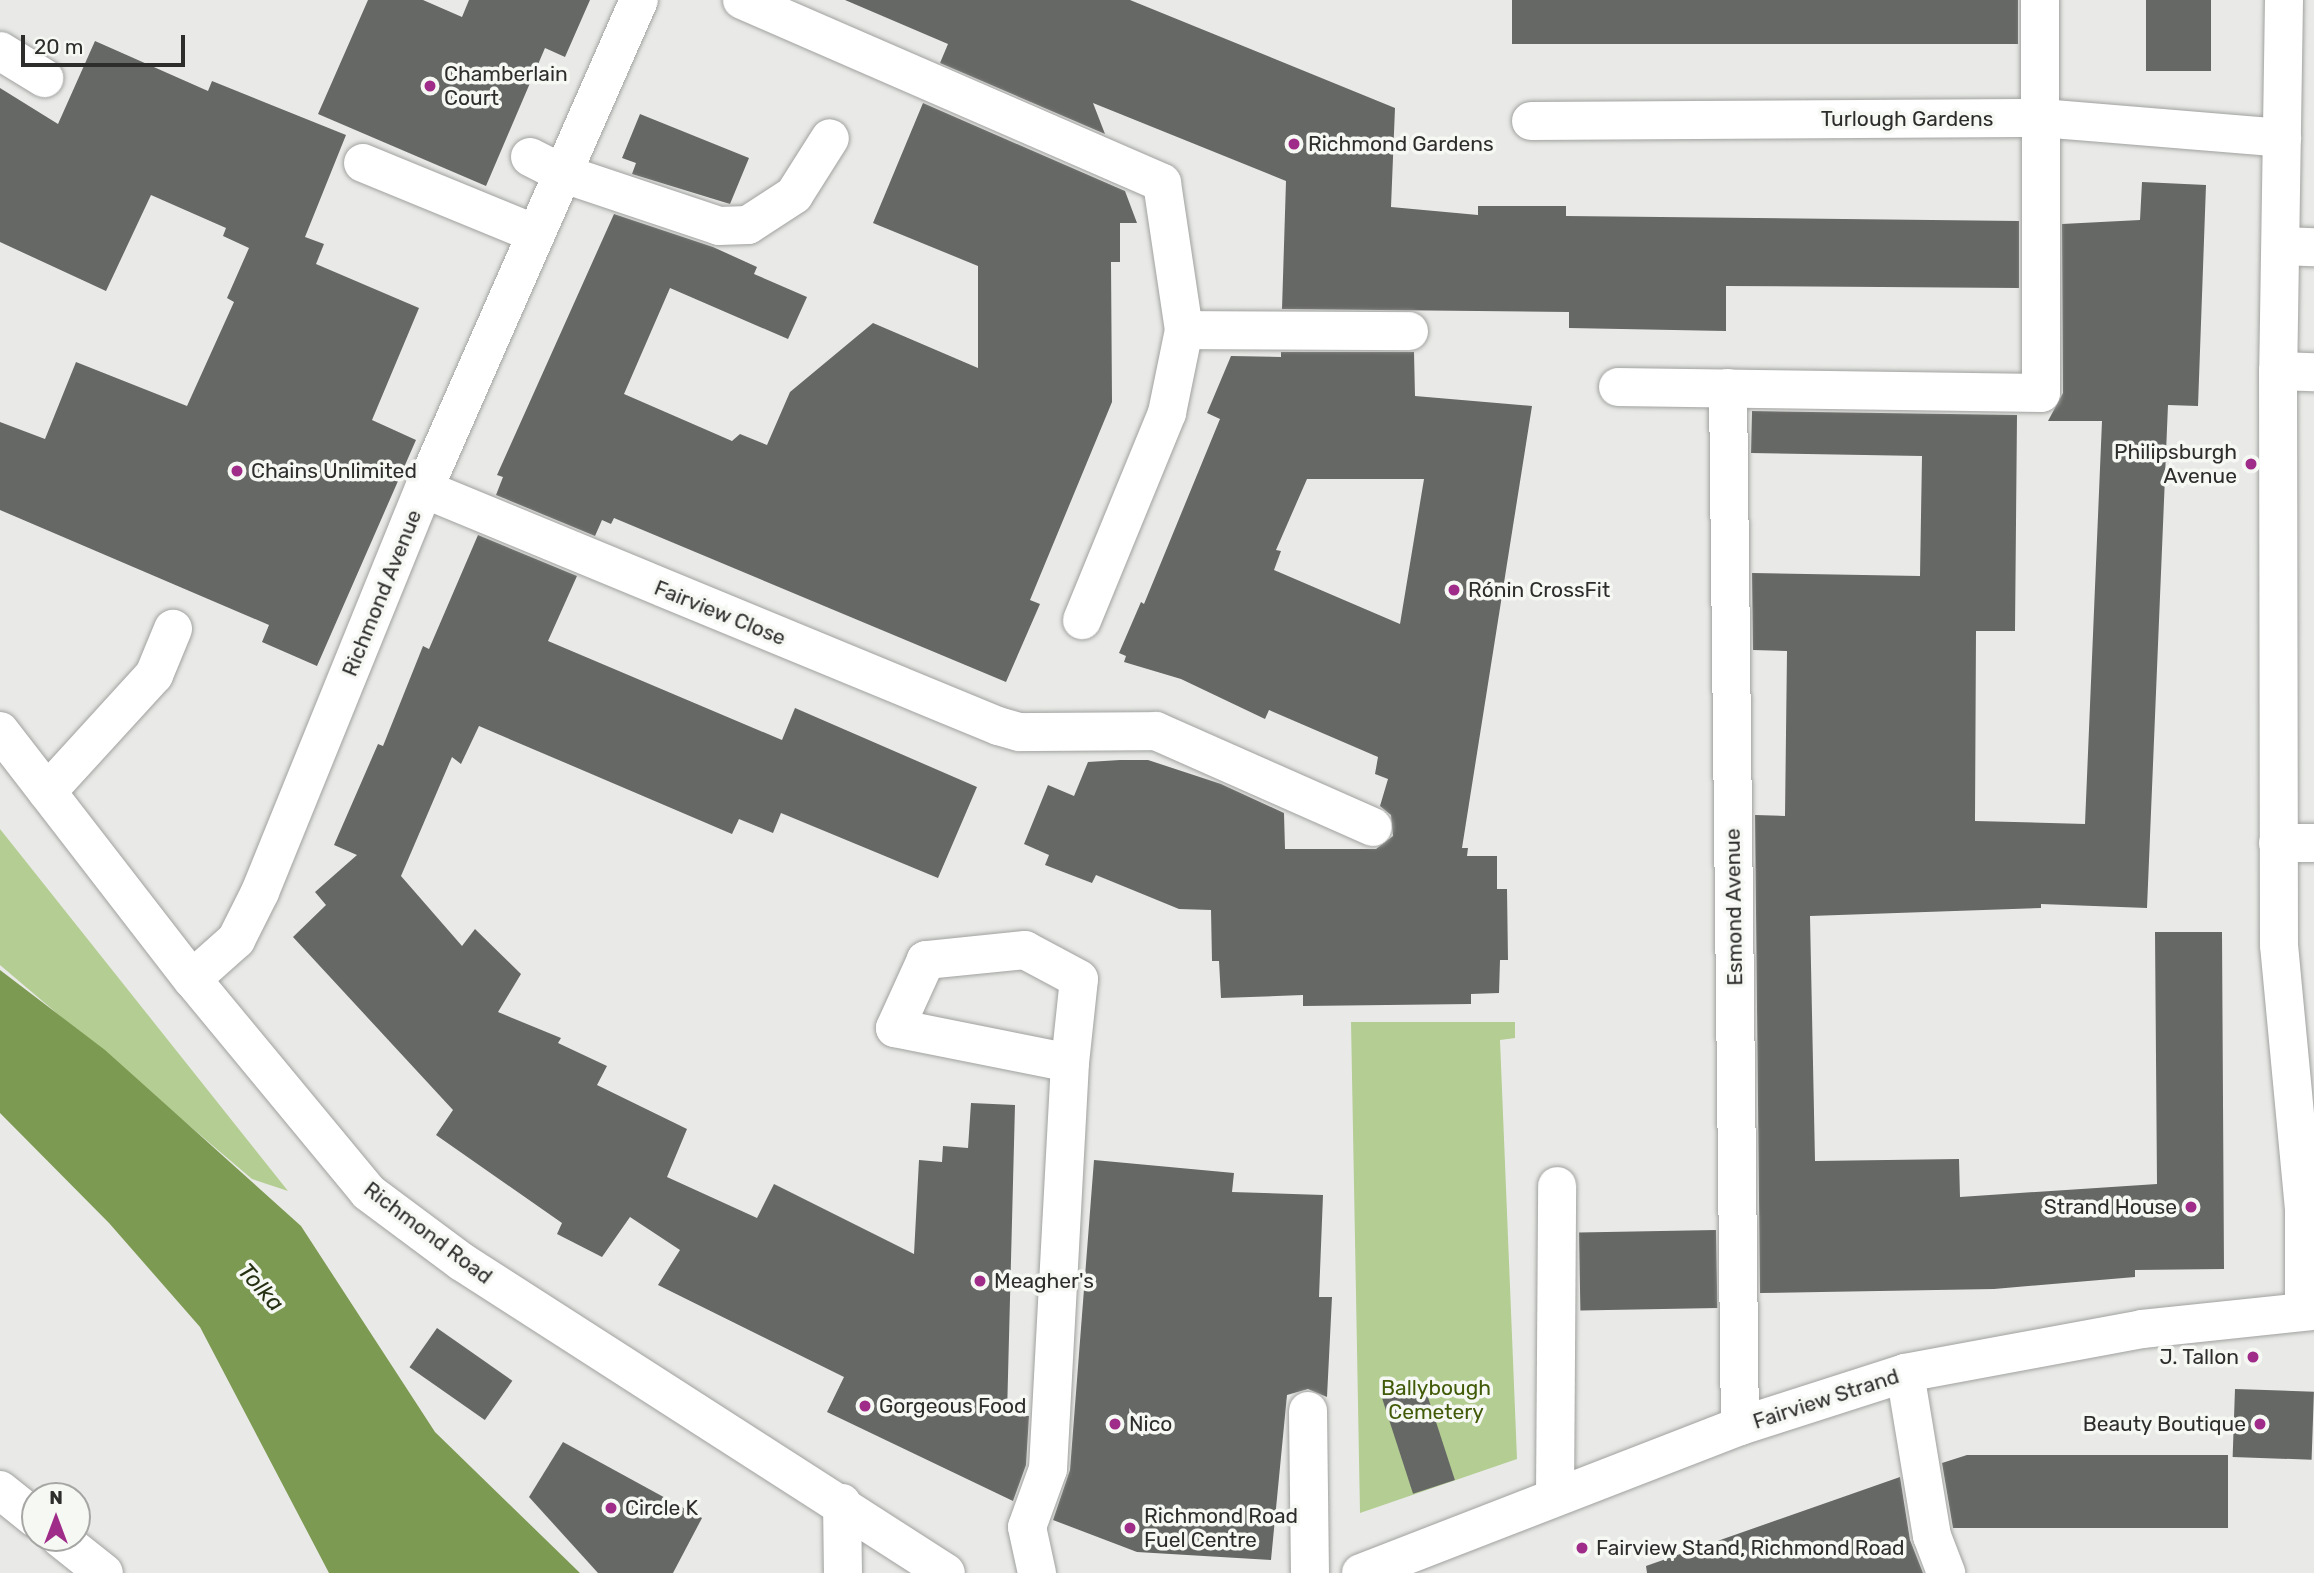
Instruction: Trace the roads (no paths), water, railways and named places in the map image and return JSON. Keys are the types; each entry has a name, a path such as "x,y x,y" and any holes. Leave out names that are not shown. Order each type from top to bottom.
{"street":[{"name":"Richmond Avenue","path":"192,979 236,940 260,892 424,489 639,0"},
{"path":"742,0 1162,183 1184,330 1167,414 1082,620"},
{"path":"1618,387 2041,393 2040,0"},
{"path":"2294,23 2282,138 2297,247 2296,843 2279,945 2304,1211 2309,1311"},
{"path":"0,51 44,78"},
{"name":"Turlough Gardens","path":"1531,121 2041,118 2282,138"},
{"path":"530,157 564,174 719,226 748,225 794,195 830,138"},
{"path":"363,163 536,234"},
{"path":"1184,330 1409,331"},
{"name":"Esmond Avenue","path":"1728,388 1740,1426"},
{"name":"Fairview Close","path":"424,489 1019,732 1156,731 1373,827"},
{"path":"47,792 154,675 173,629"},
{"name":"Richmond Road","path":"0,731 192,979 368,1192 462,1262 842,1503 946,1573"},
{"path":"1037,1573 1027,1527 1048,1469 1070,1063 1079,979 1025,950 926,960 895,1028 1070,1063"},
{"path":"1555,1497 1557,1186"},
{"name":"Fairview Strand","path":"1361,1573 1740,1426 1905,1373 2142,1329 2309,1311"},
{"path":"1905,1373 1932,1536 1946,1573"},
{"path":"1308,1411 1310,1573"},
{"path":"0,1490 21,1507"},
{"path":"842,1503 843,1573"},
{"path":"78,1552 104,1573"}],"water":[{"name":"Tolka","path":"0,970 105,1050 301,1226 435,1432 580,1573 329,1573 200,1327 109,1223 0,1113"}],"place":[{"name":"Chamberlain Court","path":"430,86"},
{"name":"Richmond Gardens","path":"1294,144"},
{"name":"Philipsburgh Avenue","path":"2251,464"},
{"name":"Chains Unlimited","path":"237,471"},
{"name":"Rónin CrossFit","path":"1454,590"},
{"name":"Strand House","path":"2191,1207"},
{"name":"Meagher's","path":"980,1281"},
{"name":"J. Tallon","path":"2253,1357"},
{"name":"Gorgeous Food","path":"865,1406"},
{"name":"Nico","path":"1115,1424"},
{"name":"Beauty Boutique","path":"2260,1424"},
{"name":"Circle K","path":"611,1508"},
{"name":"Richmond Road Fuel Centre","path":"1130,1528"},
{"name":"Fairview Stand, Richmond Road","path":"1582,1548"}],"park label":[{"name":"Ballybough Cemetery","path":"1436,1400"}]}
